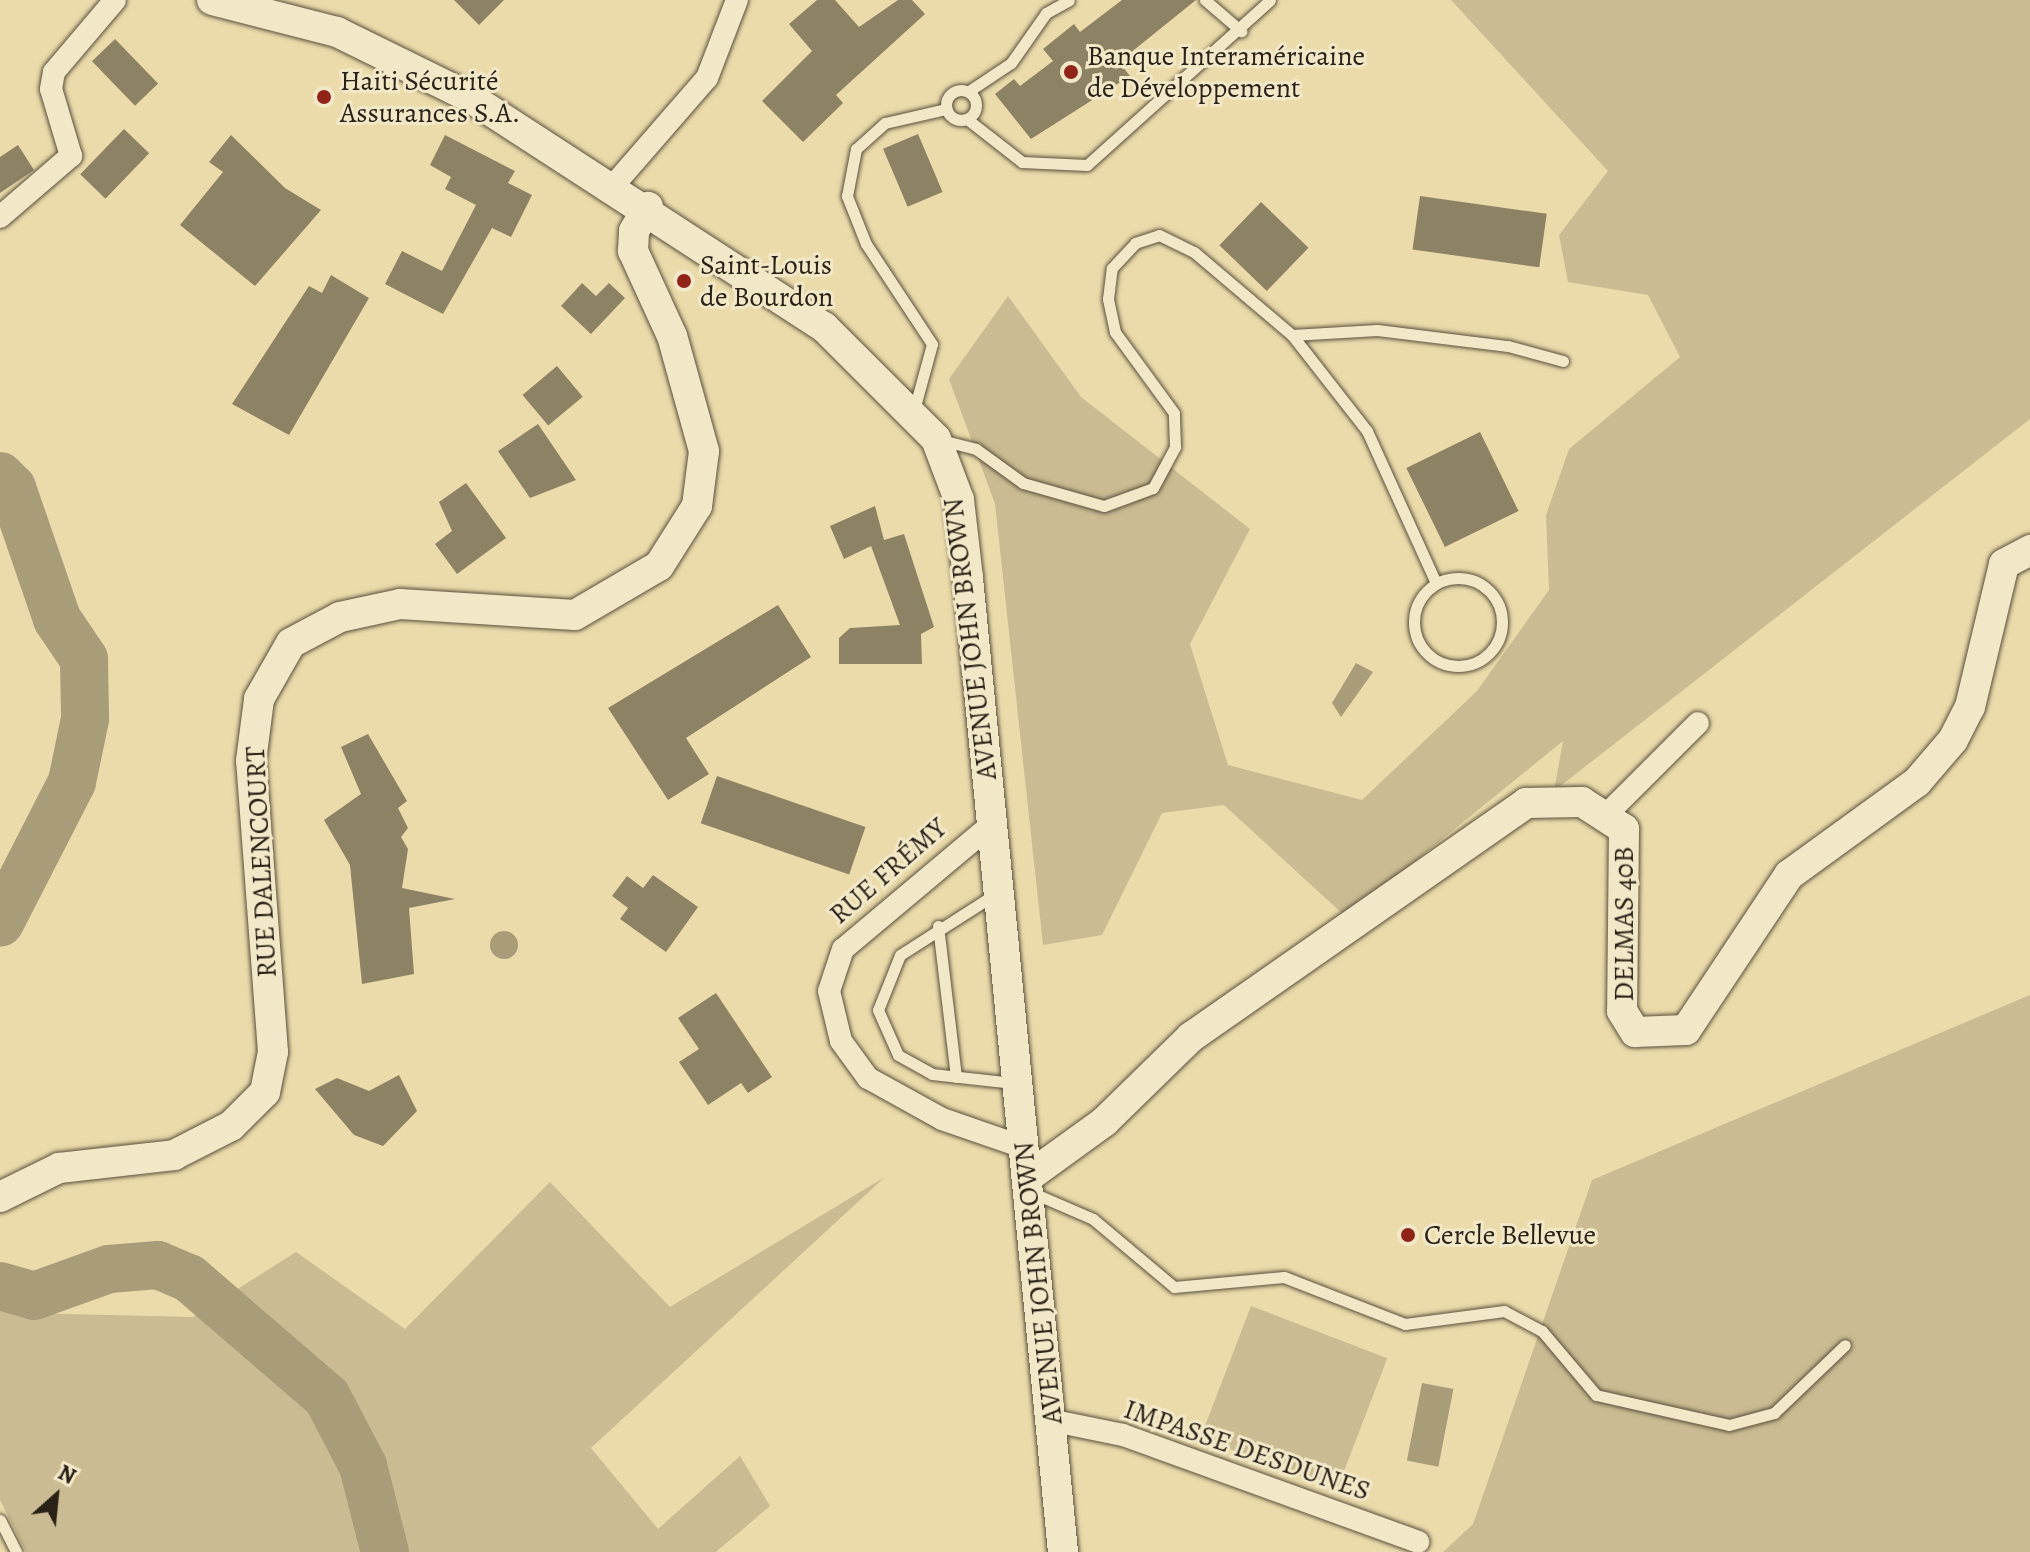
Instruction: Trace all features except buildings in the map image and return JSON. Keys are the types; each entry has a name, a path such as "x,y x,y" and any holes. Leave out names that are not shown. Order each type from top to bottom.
{"street":[{"path":"0,217 71,156 51,89 54,72 115,0"},
{"name":"AVENUE JOHN BROWN","path":"212,0 337,32 471,98 648,207 824,327 914,410 936,439 959,500 1014,1083 1029,1184 1054,1421 1063,1552"},
{"path":"613,186 707,78 737,0"},
{"name":"RUE DALENCOURT","path":"0,1197 59,1168 174,1155 231,1126 265,1092 273,1052 251,761 259,699 291,643 340,617 400,604 575,615 659,566 697,506 704,451 672,336 633,251 634,231 648,207"},
{"name":"DELMAS 40B","path":"1029,1184 1104,1122 1191,1037 1501,815 1563,800 1608,813 1624,829 1628,850 1622,1011 1635,1032 1665,1037 1686,1030 1789,875 1917,782 1953,740 1970,707 2004,564 2030,550"},
{"path":"1608,813 1698,723"},
{"name":"RUE FRÉMY","path":"991,825 843,949 829,991 841,1041 868,1078 942,1119 1023,1147"},
{"name":"IMPASSE DESDUNES","path":"1054,1421 1123,1435 1418,1542"}],"lane":[{"path":"946,109 956,90 969,91 1011,63 1046,13 1069,0"},
{"path":"1205,0 1241,31"},
{"path":"914,410 932,344 866,244 847,196 856,149 875,132 915,112 946,109 967,119 1022,162 1087,165 1241,31 1270,0"},
{"path":"967,119 977,102 969,91"},
{"path":"936,439 976,449 1023,483 1104,506 1153,488 1175,447 1174,413 1115,332 1108,299 1112,268 1135,243 1159,235 1194,252 1292,335 1367,431 1436,583"},
{"path":"1292,335 1377,330 1508,346 1563,361"},
{"path":"1477,581 1496,597 1503,618 1499,642 1485,659 1447,666 1431,658 1415,635 1414,611 1436,583 1477,581"},
{"path":"997,893 938,926 900,955 878,1010 898,1055 932,1074 1014,1083"},
{"path":"938,926 956,1077"},
{"path":"1029,1184 1093,1219 1174,1287 1284,1277 1405,1324 1504,1311 1542,1331 1596,1395 1729,1425 1774,1413 1845,1345"},
{"path":"0,1520 16,1552"}],"shaded area":[{"path":"1451,0 2030,0 2030,419 1554,791 1563,741 1346,917 1224,805 1162,813 1102,935 1043,945 995,504 949,379 1008,296 1081,397 1250,529 1190,644 1228,765 1362,800 1477,691 1549,590 1546,515 1569,449 1680,357 1648,295 1568,282 1559,235 1608,171"},
{"path":"1356,663 1373,672 1341,717 1332,703"},
{"path":"504,931 514,935 518,945 514,955 504,959 494,955 490,945 494,935"},
{"path":"2030,995 2030,1552 1443,1552 1473,1524 1592,1180"},
{"path":"885,1177 591,1448 658,1529 740,1456 770,1506 716,1552 26,1552 0,1500 0,1303 25,1313 193,1317 296,1252 405,1329 550,1182 670,1307"},
{"path":"1251,1306 1387,1358 1337,1490 1200,1438"},
{"path":"1422,1383 1453,1389 1438,1467 1407,1461"}],"waterway":[{"path":"0,476 12,488 57,619 84,659 85,719 72,782 0,923"},
{"path":"0,1286 34,1296 109,1269 158,1265 189,1278 327,1397 363,1466 385,1552"}],"place":[{"name":"Banque Interaméricaine de Développement","path":"1071,72"},
{"name":"Haiti Sécurité Assurances S.A.","path":"324,97"},
{"name":"Saint-Louis de Bourdon","path":"684,281"},
{"name":"Cercle Bellevue","path":"1408,1235"}]}
